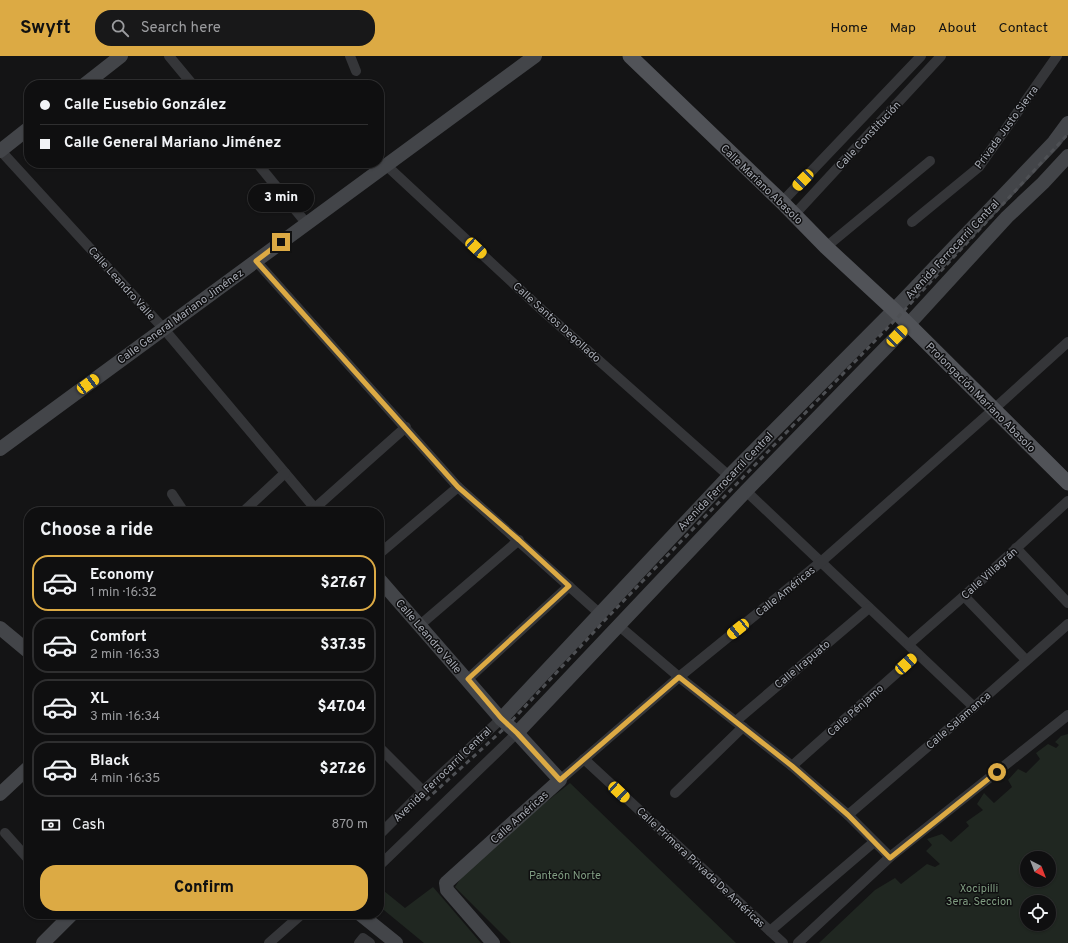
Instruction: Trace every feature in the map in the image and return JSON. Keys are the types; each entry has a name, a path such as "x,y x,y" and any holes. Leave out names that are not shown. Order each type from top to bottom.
{"main road":[{"path":"90,80 121,56"},
{"name":"Calle General Mariano Jiménez","path":"0,449 535,56"},
{"name":"Calle Mariano Abasolo","path":"630,56 782,202 826,247 894,310"},
{"name":"Avenida Ferrocarril Central","path":"501,718 729,476 894,310 1054,142 1068,123"},
{"path":"0,150 24,132"},
{"name":"Avenida Ferrocarril Central","path":"517,733 746,491 908,325 999,226 1068,156"},
{"name":"Prolongación Mariano Abasolo","path":"894,310 1068,483"},
{"name":"Calle Leandro Valle","path":"384,585 501,718 517,733 560,780"},
{"path":"0,628 24,648"},
{"path":"0,794 24,772"},
{"name":"Calle Américas","path":"493,943 446,890 445,886 447,881 560,780"},
{"path":"43,943 67,919"},
{"path":"366,919 396,943"}],"street":[{"path":"169,56 189,80"},
{"path":"350,56 356,71"},
{"name":"Calle Constitución","path":"782,202 921,56"},
{"name":"Calle Constitución","path":"794,214 941,56"},
{"name":"Privada Justo Sierra","path":"912,222 979,167 1057,56"},
{"name":"Calle Leandro Valle","path":"0,150 164,329 313,507"},
{"path":"826,247 930,161"},
{"name":"Calle Santos Degollado","path":"387,166 542,310 729,476"},
{"path":"261,168 307,224"},
{"path":"256,261 406,427 458,487 599,613"},
{"name":"Calle Américas","path":"560,780 679,677 822,562 1068,342"},
{"path":"319,507 406,427"},
{"path":"248,507 285,473"},
{"path":"384,550 458,487"},
{"path":"746,491 974,707"},
{"path":"172,494 180,507"},
{"name":"Calle Villagrán","path":"908,644 964,596 1068,500"},
{"path":"420,625 519,540"},
{"path":"1016,548 1068,603"},
{"path":"468,679 569,586"},
{"path":"964,596 1026,660"},
{"name":"Calle Irapuato","path":"675,793 740,724 869,608"},
{"name":"Calle Salamanca","path":"848,815 1068,624"},
{"path":"618,625 679,677 792,766 848,815 890,858"},
{"name":"Calle Pénjamo","path":"792,766 918,654"},
{"path":"798,943 890,858 1068,715"},
{"name":"Avenida Ferrocarril Central","path":"384,830 423,791 501,718"},
{"name":"Avenida Ferrocarril Central","path":"384,861 517,733"},
{"path":"384,752 423,791"},
{"name":"Calle Primera Privada De Américas","path":"584,759 783,943"},
{"path":"5,833 24,854"},
{"path":"770,931 874,842"},
{"path":"269,943 296,919"},
{"path":"359,943 364,938 370,943"}],"green space":[{"name":"Xocipilli 3era. Seccion","path":"1068,734 1068,943 819,943 875,890 895,878 901,884 927,864 935,867 940,864 926,851 932,845 927,839 942,834 951,842 969,826 966,822 983,810 977,804 984,793 994,803 1012,787 1008,780 1018,769 1026,773 1040,759 1036,753 1048,744 1056,748 1059,745 1055,742 1061,736"},
{"name":"Panteón Norte","path":"570,783 736,943 511,943 455,887 472,861"},
{"path":"433,887 481,943 424,943 384,910 384,891 405,908"}],"railway":[{"path":"426,800 508,725 606,619 899,316 1068,134"}],"route":[{"path":"281,242 256,261 406,427 458,487 569,586 468,679 501,718 517,733 560,780 679,677 792,766 848,815 890,858 997,772"}]}
